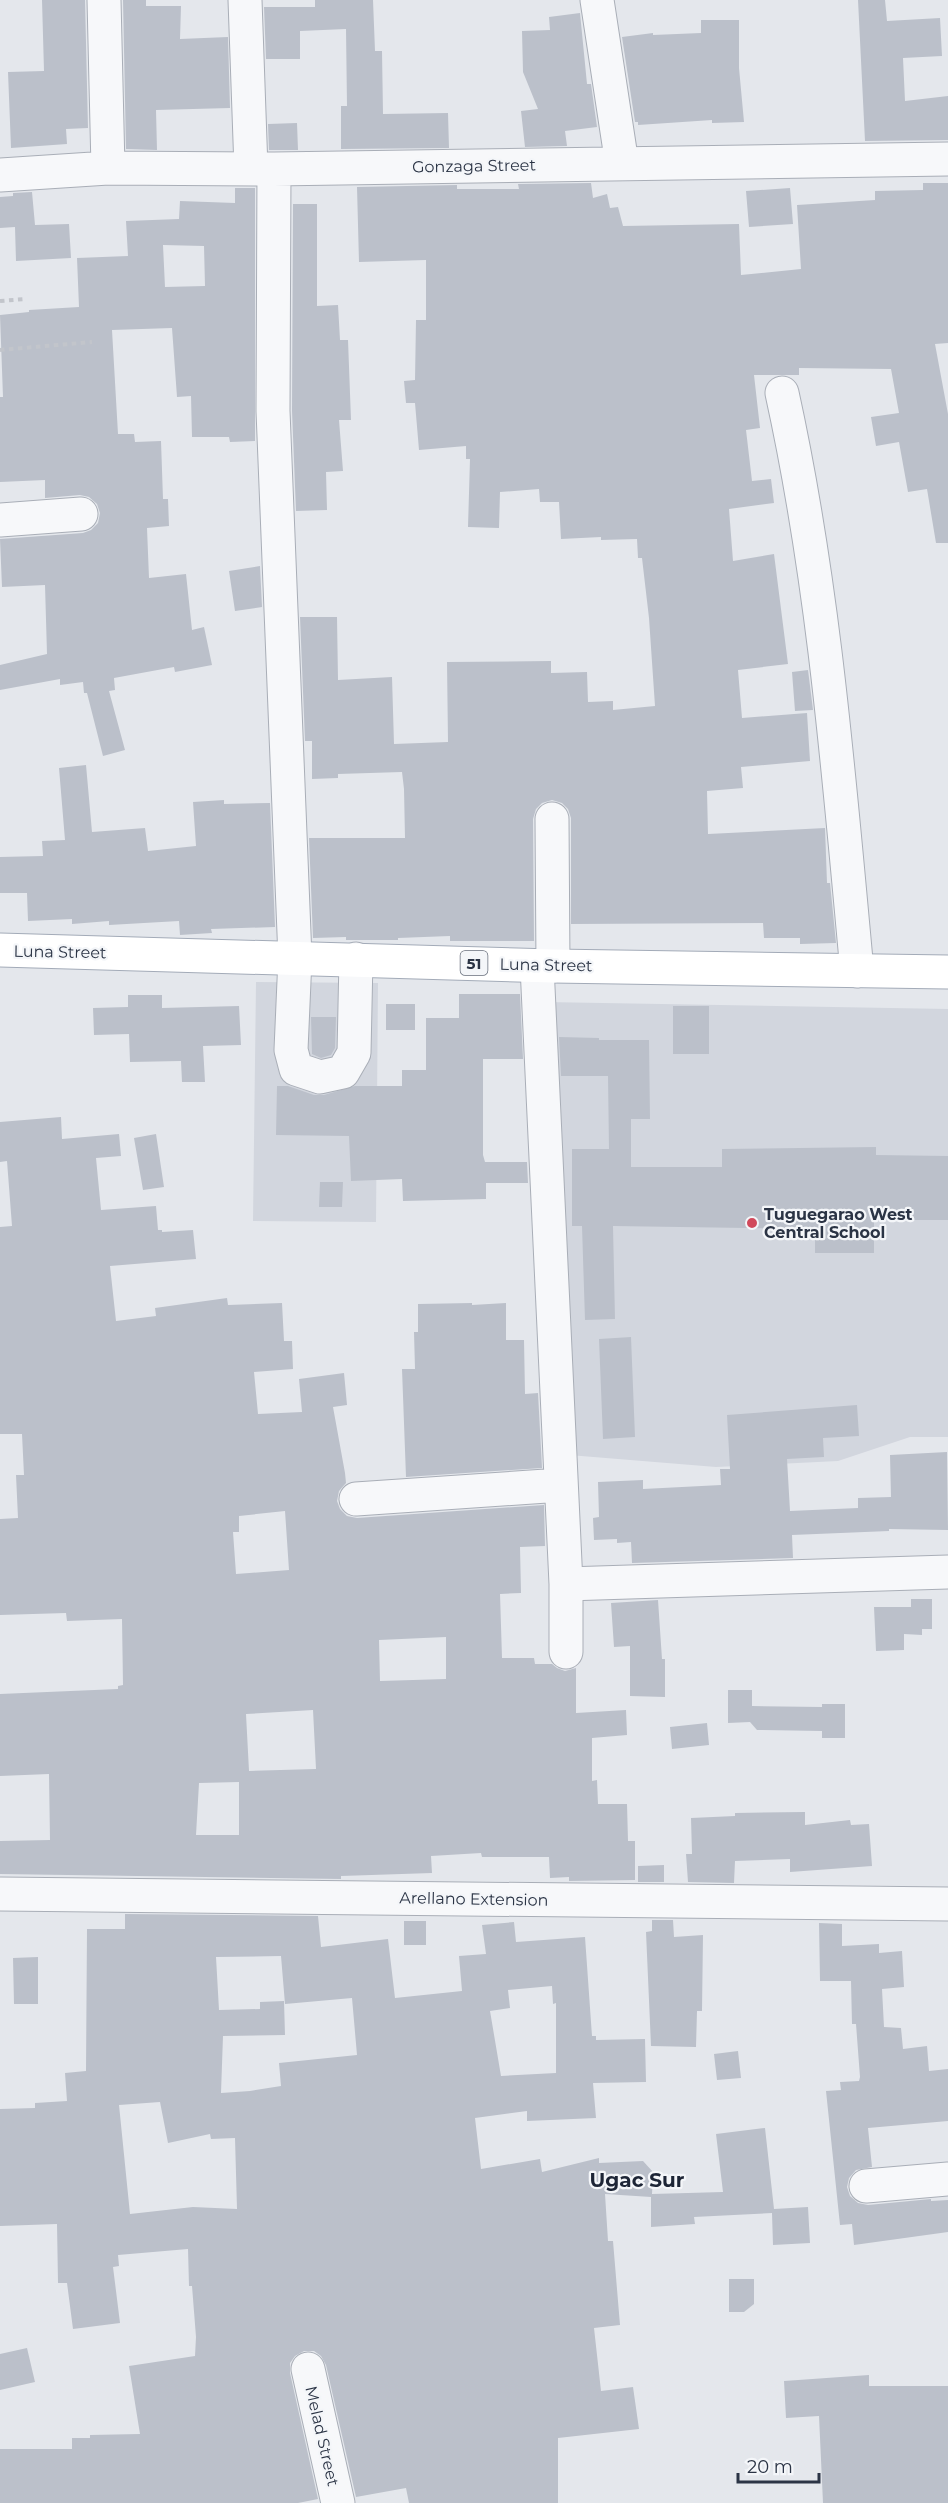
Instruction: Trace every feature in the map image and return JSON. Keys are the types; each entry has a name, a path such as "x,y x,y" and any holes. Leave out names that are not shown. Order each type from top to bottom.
{"main road":[{"name":"Luna Street","path":"0,950 545,966 948,972"}],"street":[{"path":"104,0 108,168"},
{"path":"245,0 263,169 295,957 291,1050 296,1069 320,1077 343,1072 354,1053 356,959"},
{"path":"597,0 622,164"},
{"name":"Gonzaga Street","path":"0,175 108,168 263,169 948,159"},
{"path":"782,393 799,469 834,715 857,971"},
{"path":"0,520 81,514"},
{"path":"552,819 545,966 561,1485 567,1584 566,1652"},
{"path":"356,1499 561,1485"},
{"path":"567,1584 948,1572"},
{"name":"Arellano Extension","path":"0,1894 948,1904"},
{"path":"866,2186 948,2179"},
{"name":"Melad Street","path":"308,2369 338,2503"}],"path":[{"path":"0,301 25,299"},
{"path":"0,350 92,342"}],"shaded area":[{"path":"256,982 378,983 376,1222 253,1221"},
{"name":"Tuguegarao West Central School","path":"544,1002 948,1009 948,1437 910,1437 838,1461 716,1467 569,1455"}],"building":[{"path":"42,0 85,0 88,128 66,129 67,144 11,148 8,72 44,71"},
{"path":"123,0 146,0 146,6 181,6 180,39 228,37 230,108 156,110 157,150 126,149"},
{"path":"315,0 373,0 375,51 382,51 383,114 448,113 449,148 341,149 341,106 347,106 346,29 300,31 300,59 266,59 264,7 315,7"},
{"path":"858,0 885,0 887,21 940,18 942,56 903,58 905,101 948,96 948,140 865,141"},
{"path":"580,13 587,84 591,84 597,127 565,131 567,146 525,147 521,111 538,109 523,72 522,31 550,30 549,17"},
{"path":"701,20 739,20 739,68 744,122 712,123 712,120 638,125 638,122 635,122 622,37 653,33 653,35 701,33"},
{"path":"297,123 298,150 269,150 268,124"},
{"path":"591,183 593,198 607,194 610,208 618,207 623,226 739,224 741,275 801,269 797,205 875,200 875,191 923,190 923,183 948,183 948,343 935,344 948,414 948,543 936,543 927,489 908,492 899,442 876,446 871,417 899,413 891,369 799,368 799,375 754,375 760,428 746,430 752,481 771,479 774,503 729,509 733,561 774,554 788,664 738,670 742,718 807,713 810,761 741,767 743,788 707,791 708,834 825,828 827,883 830,883 836,943 800,944 800,938 764,938 763,923 571,924 571,818 568,809 562,803 552,800 542,803 536,809 533,819 534,941 450,941 450,936 398,938 398,940 313,938 309,838 405,838 404,789 402,772 338,774 338,778 312,779 312,741 305,741 300,617 337,617 338,680 392,677 394,744 448,742 447,662 551,661 551,673 587,672 588,702 613,701 613,710 655,706 649,618 642,558 638,558 637,539 601,540 601,537 561,539 559,502 540,502 539,489 500,492 499,528 468,527 470,459 466,459 466,446 419,450 415,403 406,403 404,381 415,380 416,320 426,320 426,260 359,262 357,187 457,185 457,189 519,189 518,184"},
{"path":"235,188 255,188 255,441 230,442 229,437 192,437 191,396 177,397 172,328 112,330 118,434 134,434 135,442 161,441 163,499 168,499 169,526 147,528 149,578 186,574 192,630 204,627 212,665 175,672 174,667 114,678 115,690 109,691 125,750 103,756 87,693 84,693 83,682 60,685 60,679 0,690 0,665 47,654 45,585 2,587 0,539 83,533 91,530 98,523 100,513 97,504 89,497 80,495 45,498 45,480 0,482 0,397 3,397 0,315 29,312 29,310 79,307 77,258 128,256 126,221 179,219 180,201 235,203","holes":["163,245 204,246 205,286 165,287"]},
{"path":"790,188 793,224 749,227 746,191"},
{"path":"32,192 35,225 69,224 71,258 16,261 15,227 0,228 0,197 13,196 13,193"},
{"path":"293,204 317,204 317,306 338,305 340,340 348,340 351,420 339,420 343,471 326,472 327,510 296,511 292,411"},
{"path":"260,566 262,607 235,611 229,571"},
{"path":"808,670 813,710 795,711 792,672"},
{"path":"86,765 92,832 145,828 148,851 196,846 193,802 224,800 224,804 270,803 275,927 211,929 212,933 180,935 179,921 109,925 109,921 72,924 72,919 28,921 27,893 0,893 0,857 43,856 42,841 65,840 59,768"},
{"path":"459,994 520,994 523,1059 483,1059 483,1155 485,1162 527,1162 528,1183 486,1183 486,1199 403,1201 402,1179 351,1181 349,1136 276,1135 277,1086 288,1086 314,1095 324,1095 355,1086 402,1086 402,1070 426,1070 426,1018 459,1018"},
{"path":"128,995 162,995 162,1008 239,1006 241,1045 203,1046 205,1082 182,1082 181,1061 130,1062 129,1034 94,1035 93,1008 128,1007"},
{"path":"386,1004 415,1004 415,1030 386,1030"},
{"path":"673,1006 709,1006 709,1054 673,1054"},
{"path":"311,1017 336,1017 335,1048 331,1055 321,1058 312,1054"},
{"path":"559,1037 649,1040 650,1119 631,1119 631,1167 722,1167 722,1149 876,1147 876,1155 948,1156 948,1220 874,1220 874,1253 815,1253 815,1229 613,1226 615,1319 585,1320 582,1226 572,1226 572,1149 609,1149 608,1076 561,1076"},
{"path":"61,1117 62,1139 119,1134 121,1156 96,1158 101,1210 156,1206 158,1230 162,1232 193,1230 196,1259 110,1266 116,1321 156,1316 155,1308 227,1298 228,1305 282,1303 284,1341 292,1341 293,1369 254,1372 258,1414 302,1412 299,1379 344,1373 347,1405 333,1407 346,1483 339,1491 337,1501 340,1509 347,1516 357,1518 544,1505 545,1546 520,1547 521,1593 500,1594 502,1658 534,1658 535,1664 552,1664 565,1671 576,1668 576,1713 626,1710 627,1735 592,1738 592,1781 597,1780 598,1804 627,1804 628,1841 635,1841 635,1880 569,1881 569,1877 550,1878 549,1857 482,1857 481,1853 431,1856 432,1873 341,1876 341,1879 0,1874 0,1841 50,1840 49,1774 0,1776 0,1694 118,1689 118,1686 123,1685 122,1619 67,1621 66,1613 0,1615 0,1519 18,1518 16,1475 24,1475 22,1434 0,1434 0,1227 12,1226 7,1161 0,1162 0,1122","holes":["285,1511 289,1570 236,1574 233,1532 239,1532 239,1516","446,1637 446,1679 380,1681 379,1640","313,1710 316,1769 249,1771 246,1714","239,1782 239,1835 196,1835 199,1783"]},
{"path":"156,1134 164,1187 143,1190 134,1138"},
{"path":"320,1182 343,1182 342,1207 319,1207"},
{"path":"472,1303 472,1305 506,1303 506,1340 524,1340 525,1394 538,1393 542,1468 406,1477 402,1369 415,1369 414,1332 418,1332 418,1304"},
{"path":"631,1337 635,1437 603,1439 599,1339"},
{"path":"857,1405 859,1436 823,1438 824,1457 787,1459 790,1511 858,1508 858,1498 891,1497 890,1455 947,1452 948,1530 889,1529 889,1531 792,1535 793,1558 632,1563 631,1542 617,1543 617,1539 594,1540 593,1518 599,1517 598,1482 643,1480 643,1489 721,1485 720,1469 730,1469 727,1415"},
{"path":"911,1599 932,1599 932,1629 922,1629 922,1635 904,1634 904,1650 876,1651 874,1607 911,1607"},
{"path":"658,1600 662,1659 665,1659 665,1697 630,1696 630,1646 614,1647 611,1603"},
{"path":"728,1690 752,1690 752,1706 822,1707 822,1704 845,1704 845,1738 822,1738 822,1731 757,1730 750,1722 728,1723"},
{"path":"707,1723 709,1745 672,1749 670,1727"},
{"path":"805,1812 805,1825 850,1820 851,1825 869,1824 872,1866 790,1872 790,1859 735,1861 734,1883 688,1882 686,1854 692,1854 691,1818 735,1816 735,1813"},
{"path":"664,1865 664,1882 638,1882 638,1866"},
{"path":"125,1914 318,1916 321,1947 388,1939 395,1998 462,1991 459,1956 486,1954 482,1925 514,1922 516,1942 585,1937 592,2036 596,2036 596,2040 645,2039 646,2082 593,2083 596,2118 527,2121 527,2111 475,2118 481,2169 540,2159 542,2172 599,2158 599,2163 643,2161 653,2172 652,2194 723,2192 716,2134 765,2128 774,2209 808,2207 810,2243 773,2245 772,2213 694,2217 695,2224 651,2227 651,2197 605,2194 608,2241 613,2241 620,2325 594,2328 601,2391 633,2387 639,2429 558,2438 558,2503 409,2503 406,2488 356,2497 326,2365 321,2356 314,2351 304,2351 295,2356 290,2363 290,2373 318,2499 298,2503 0,2503 0,2449 72,2449 72,2438 90,2438 90,2435 140,2434 129,2366 195,2356 196,2337 192,2286 189,2286 188,2249 118,2255 119,2266 113,2267 120,2323 73,2329 67,2283 58,2283 57,2224 0,2226 0,2109 35,2108 35,2103 67,2101 65,2073 86,2071 87,1929 125,1929","holes":["281,1956 285,2004 352,1998 357,2055 279,2063 281,2086 221,2093 223,2036 285,2035 284,2001 260,2002 260,2009 219,2010 216,1957","552,1986 553,2004 556,2003 556,2073 501,2076 490,2011 510,2008 508,1990","160,2102 168,2143 210,2134 211,2139 235,2138 237,2209 193,2207 130,2214 119,2105"]},
{"path":"652,1920 673,1920 674,1937 703,1935 702,2011 697,2011 696,2047 651,2046 646,1932 652,1931"},
{"path":"404,1921 426,1921 426,1945 404,1945"},
{"path":"819,1923 842,1924 842,1946 879,1944 879,1953 902,1951 904,1987 882,1989 884,2027 901,2028 903,2049 927,2046 929,2071 948,2069 948,2121 868,2128 872,2167 856,2170 849,2178 847,2187 850,2196 858,2203 868,2205 931,2199 931,2201 948,2200 948,2232 854,2245 852,2224 840,2225 826,2091 841,2090 840,2082 859,2081 860,2077 856,2024 852,2024 851,1981 820,1981"},
{"path":"38,1957 38,2004 14,2004 13,1958"},
{"path":"738,2051 741,2078 717,2080 714,2054"},
{"path":"729,2279 754,2279 754,2304 744,2312 729,2312"},
{"path":"27,2348 35,2382 0,2390 0,2354"},
{"path":"869,2375 869,2386 948,2386 948,2503 823,2503 819,2416 786,2418 784,2381"}],"place":[{"name":"Tuguegarao West Central School","path":"752,1223"}],"district":[{"name":"Ugac Sur","path":"637,2180"}]}
